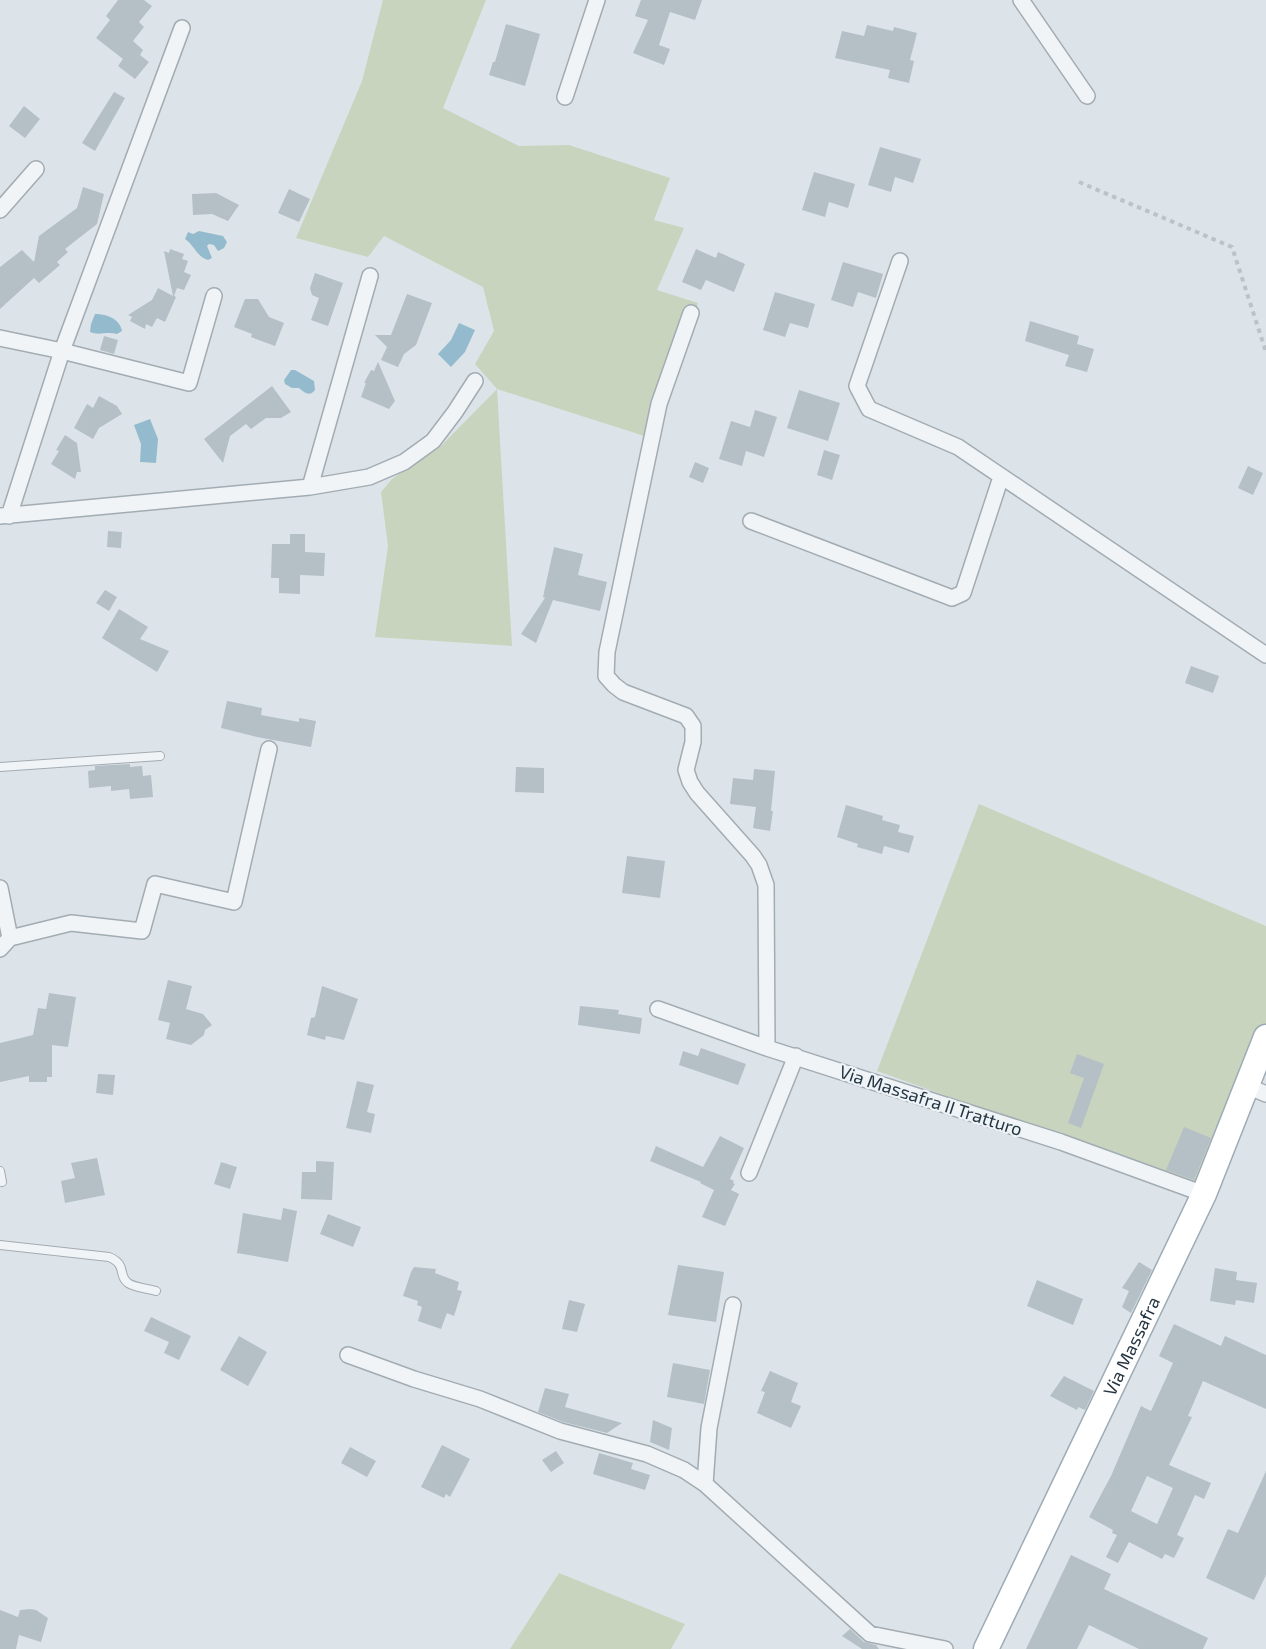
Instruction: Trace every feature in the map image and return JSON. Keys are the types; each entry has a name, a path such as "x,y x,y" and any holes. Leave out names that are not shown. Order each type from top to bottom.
{"main road":[{"name":"Via Massafra","path":"986,1649 1256,1090 1266,1037"}],"street":[{"path":"565,97 597,0"},
{"path":"1021,0 1087,96"},
{"path":"182,28 62,351 4,516 310,487 369,477 404,462 433,441 475,381"},
{"path":"0,210 36,169"},
{"path":"900,261 857,386 869,409 958,447 1266,655"},
{"path":"310,487 370,276"},
{"path":"0,339 62,351 189,383 214,296"},
{"path":"691,313 659,404 607,652 606,676 623,692 686,716 693,726 693,742 686,770 690,782 697,793 753,856 763,875 766,885 767,1048"},
{"path":"752,521 952,598 963,592 1001,477"},
{"path":"0,888 5,943 71,923 142,931 155,884 234,902 269,749"},
{"name":"Via Massafra II Tratturo","path":"658,1009 767,1048 1061,1142 1204,1194"},
{"path":"749,1173 796,1056"},
{"path":"705,1484 709,1428 733,1305"},
{"path":"348,1355 414,1379 480,1399 560,1431 647,1454 684,1470 705,1484 870,1634 945,1649"}],"lane":[{"path":"0,767 160,756"},
{"path":"0,1171 2,1182"},
{"path":"0,1245 109,1257 121,1265 128,1284 156,1291"}],"path":[{"path":"1079,182 1232,247 1266,352"}],"green space":[{"path":"383,0 486,0 443,108 519,146 569,145 670,178 654,220 684,228 657,290 698,303 654,439 497,389 475,364 494,331 483,287 384,236 368,257 296,238 362,81"},
{"path":"497,389 512,646 375,637 388,546 381,492 392,479 440,447"},
{"path":"979,804 1266,926 1266,1024 1198,1186 877,1071"},
{"path":"559,1573 685,1624 671,1649 510,1649"}],"water":[{"path":"199,231 223,236 227,242 224,248 218,251 214,245 209,244 207,246 212,258 208,260 185,239 188,232 193,234"},
{"path":"95,314 112,318 119,323 122,331 117,334 90,332"},
{"path":"459,323 475,330 465,352 451,367 438,354 451,340"},
{"path":"291,370 314,381 315,390 307,394 299,388 292,388 285,384 284,380"},
{"path":"150,419 158,439 156,463 140,462 141,444 134,425"}],"building":[{"path":"118,0 144,0 152,6 139,22 144,27 133,41 143,50 140,55 149,62 135,79 118,66 123,59 96,38 110,20 106,16"},
{"path":"641,0 702,0 695,20 670,12 659,45 670,49 664,65 633,53 648,20 635,16"},
{"path":"506,24 540,34 525,86 489,75"},
{"path":"867,25 893,31 894,27 917,33 910,60 914,61 909,83 888,78 890,70 835,58 842,31 864,36"},
{"path":"114,92 125,98 95,151 82,143"},
{"path":"24,106 40,119 25,138 9,126"},
{"path":"880,147 921,159 913,183 895,177 891,192 868,185"},
{"path":"814,172 855,184 848,208 829,202 825,217 802,210"},
{"path":"83,187 104,194 97,224 65,249 68,252 57,262 60,265 39,283 34,278 0,309 0,267 22,250 34,262 39,236 77,208"},
{"path":"289,189 310,199 299,222 278,213"},
{"path":"216,193 239,205 228,221 212,214 193,215 192,194"},
{"path":"170,249 184,254 182,259 188,261 184,272 191,275 184,290 177,288 174,296 176,297 165,322 157,318 152,327 146,324 145,329 130,321 132,317 128,315 152,300 158,288 173,296 164,251 169,253"},
{"path":"696,249 716,258 718,252 745,264 734,292 706,280 701,290 682,282"},
{"path":"843,262 883,274 876,298 858,292 853,307 831,300"},
{"path":"315,273 343,283 328,326 311,320 319,298 312,295 310,288"},
{"path":"775,292 815,304 808,328 790,323 785,337 763,330"},
{"path":"407,294 432,303 416,345 404,354 398,367 381,360 387,347 375,335 391,335"},
{"path":"245,299 258,299 269,317 284,323 275,346 251,337 252,334 234,327"},
{"path":"1030,321 1079,336 1077,344 1094,349 1087,372 1065,366 1069,355 1025,341"},
{"path":"104,336 118,340 114,354 100,350"},
{"path":"378,362 395,401 389,409 361,397 366,383 364,383"},
{"path":"272,386 291,412 281,418 266,418 251,429 246,424 230,436 223,463 204,439"},
{"path":"799,390 840,403 828,441 787,428"},
{"path":"99,396 117,406 122,414 99,428 93,439 74,428 87,404 93,408"},
{"path":"755,410 777,417 764,457 746,451 742,466 719,459 731,421 750,427"},
{"path":"65,435 77,443 81,472 77,472 75,479 51,464"},
{"path":"824,450 840,455 832,480 817,475"},
{"path":"695,462 709,468 703,483 689,477"},
{"path":"1248,466 1263,473 1253,495 1238,488"},
{"path":"108,531 122,532 121,548 107,547"},
{"path":"290,534 305,534 305,552 325,553 324,576 300,575 300,594 279,593 279,578 271,578 272,544 290,544"},
{"path":"554,547 583,554 578,575 607,582 600,611 553,600 536,643 521,634 545,598 543,597"},
{"path":"105,590 117,597 109,611 96,603"},
{"path":"119,609 148,627 140,639 169,651 157,672 102,638"},
{"path":"1191,666 1219,676 1213,693 1185,683"},
{"path":"227,701 262,708 261,715 299,722 299,718 316,721 311,747 221,728"},
{"path":"130,764 130,767 142,766 143,776 151,775 153,797 130,799 129,789 111,791 111,786 89,788 88,771 95,770 95,766"},
{"path":"516,767 544,768 544,793 515,792"},
{"path":"754,769 775,771 770,831 753,828 756,807 730,804 733,778 753,780"},
{"path":"846,805 883,816 882,820 900,825 898,832 914,836 909,853 884,846 882,854 857,847 858,844 837,837"},
{"path":"627,856 665,861 660,898 622,893"},
{"path":"168,980 192,986 186,1009 203,1014 212,1025 191,1045 166,1039 170,1023 158,1020"},
{"path":"322,986 358,999 344,1040 326,1036 325,1040 307,1035 311,1018 315,1017"},
{"path":"49,993 76,997 68,1047 52,1045 52,1077 47,1077 47,1082 29,1082 29,1076 0,1082 0,1043 33,1035 38,1008 46,1009"},
{"path":"580,1006 619,1010 618,1014 642,1018 640,1034 578,1025"},
{"path":"701,1048 746,1064 738,1085 679,1065 683,1051 698,1056"},
{"path":"1077,1054 1104,1064 1081,1128 1068,1123 1084,1078 1070,1073"},
{"path":"98,1074 115,1075 113,1095 96,1093"},
{"path":"357,1081 374,1085 367,1112 375,1114 371,1133 346,1128"},
{"path":"1184,1127 1211,1138 1194,1180 1166,1170"},
{"path":"720,1136 744,1148 730,1179 735,1184 731,1190 739,1194 725,1226 702,1217 714,1190 701,1182 650,1161 656,1146 703,1167"},
{"path":"97,1158 105,1195 65,1203 61,1181 75,1178 71,1163"},
{"path":"316,1161 334,1162 332,1200 301,1199 302,1172 316,1172"},
{"path":"221,1162 237,1167 230,1189 214,1184"},
{"path":"283,1208 297,1211 288,1262 237,1253 243,1213 281,1220"},
{"path":"328,1214 361,1227 353,1247 320,1234"},
{"path":"1139,1262 1152,1270 1131,1313 1122,1307 1129,1291 1122,1288"},
{"path":"678,1265 724,1272 716,1322 668,1315"},
{"path":"414,1267 436,1269 435,1273 459,1282 457,1290 462,1291 454,1316 447,1313 441,1329 418,1321 422,1307 417,1305 418,1301 403,1296"},
{"path":"1215,1268 1237,1272 1236,1280 1257,1283 1254,1303 1236,1300 1235,1305 1210,1301"},
{"path":"1037,1280 1083,1299 1073,1325 1027,1306"},
{"path":"569,1300 585,1304 577,1332 562,1329"},
{"path":"151,1317 191,1336 179,1360 164,1353 169,1342 144,1331"},
{"path":"1174,1324 1221,1346 1225,1336 1266,1355 1266,1409 1203,1381 1188,1416 1192,1417 1169,1465 1211,1483 1204,1499 1195,1495 1177,1535 1184,1538 1174,1558 1165,1554 1162,1559 1129,1542 1118,1563 1106,1557 1117,1535 1112,1533 1113,1530 1089,1517 1111,1476 1141,1406 1151,1411 1173,1363 1159,1356","holes":["1147,1476 1173,1488 1157,1524 1131,1511"]},
{"path":"239,1336 267,1352 248,1386 220,1370"},
{"path":"673,1363 710,1370 704,1404 667,1397"},
{"path":"770,1371 798,1383 791,1402 801,1406 791,1428 757,1413 765,1392 761,1391"},
{"path":"1064,1376 1094,1391 1085,1410 1078,1407 1077,1410 1050,1396"},
{"path":"545,1388 569,1394 565,1407 622,1423 607,1433 563,1422 538,1412"},
{"path":"653,1420 672,1428 669,1450 650,1442"},
{"path":"442,1445 470,1459 450,1497 446,1494 444,1498 421,1487"},
{"path":"350,1447 376,1461 367,1477 341,1463"},
{"path":"556,1451 564,1463 551,1472 542,1460"},
{"path":"599,1453 633,1463 631,1469 650,1475 645,1490 593,1474"},
{"path":"1266,1471 1266,1575 1254,1600 1206,1578 1228,1529 1238,1533"},
{"path":"1071,1555 1111,1574 1104,1589 1208,1638 1203,1649 1139,1649 1089,1625 1077,1649 1026,1649"},
{"path":"30,1609 48,1618 41,1642 19,1635 16,1649 0,1649 0,1610 18,1617 20,1610"},
{"path":"850,1629 864,1642 876,1645 879,1649 862,1649 842,1636"}]}
